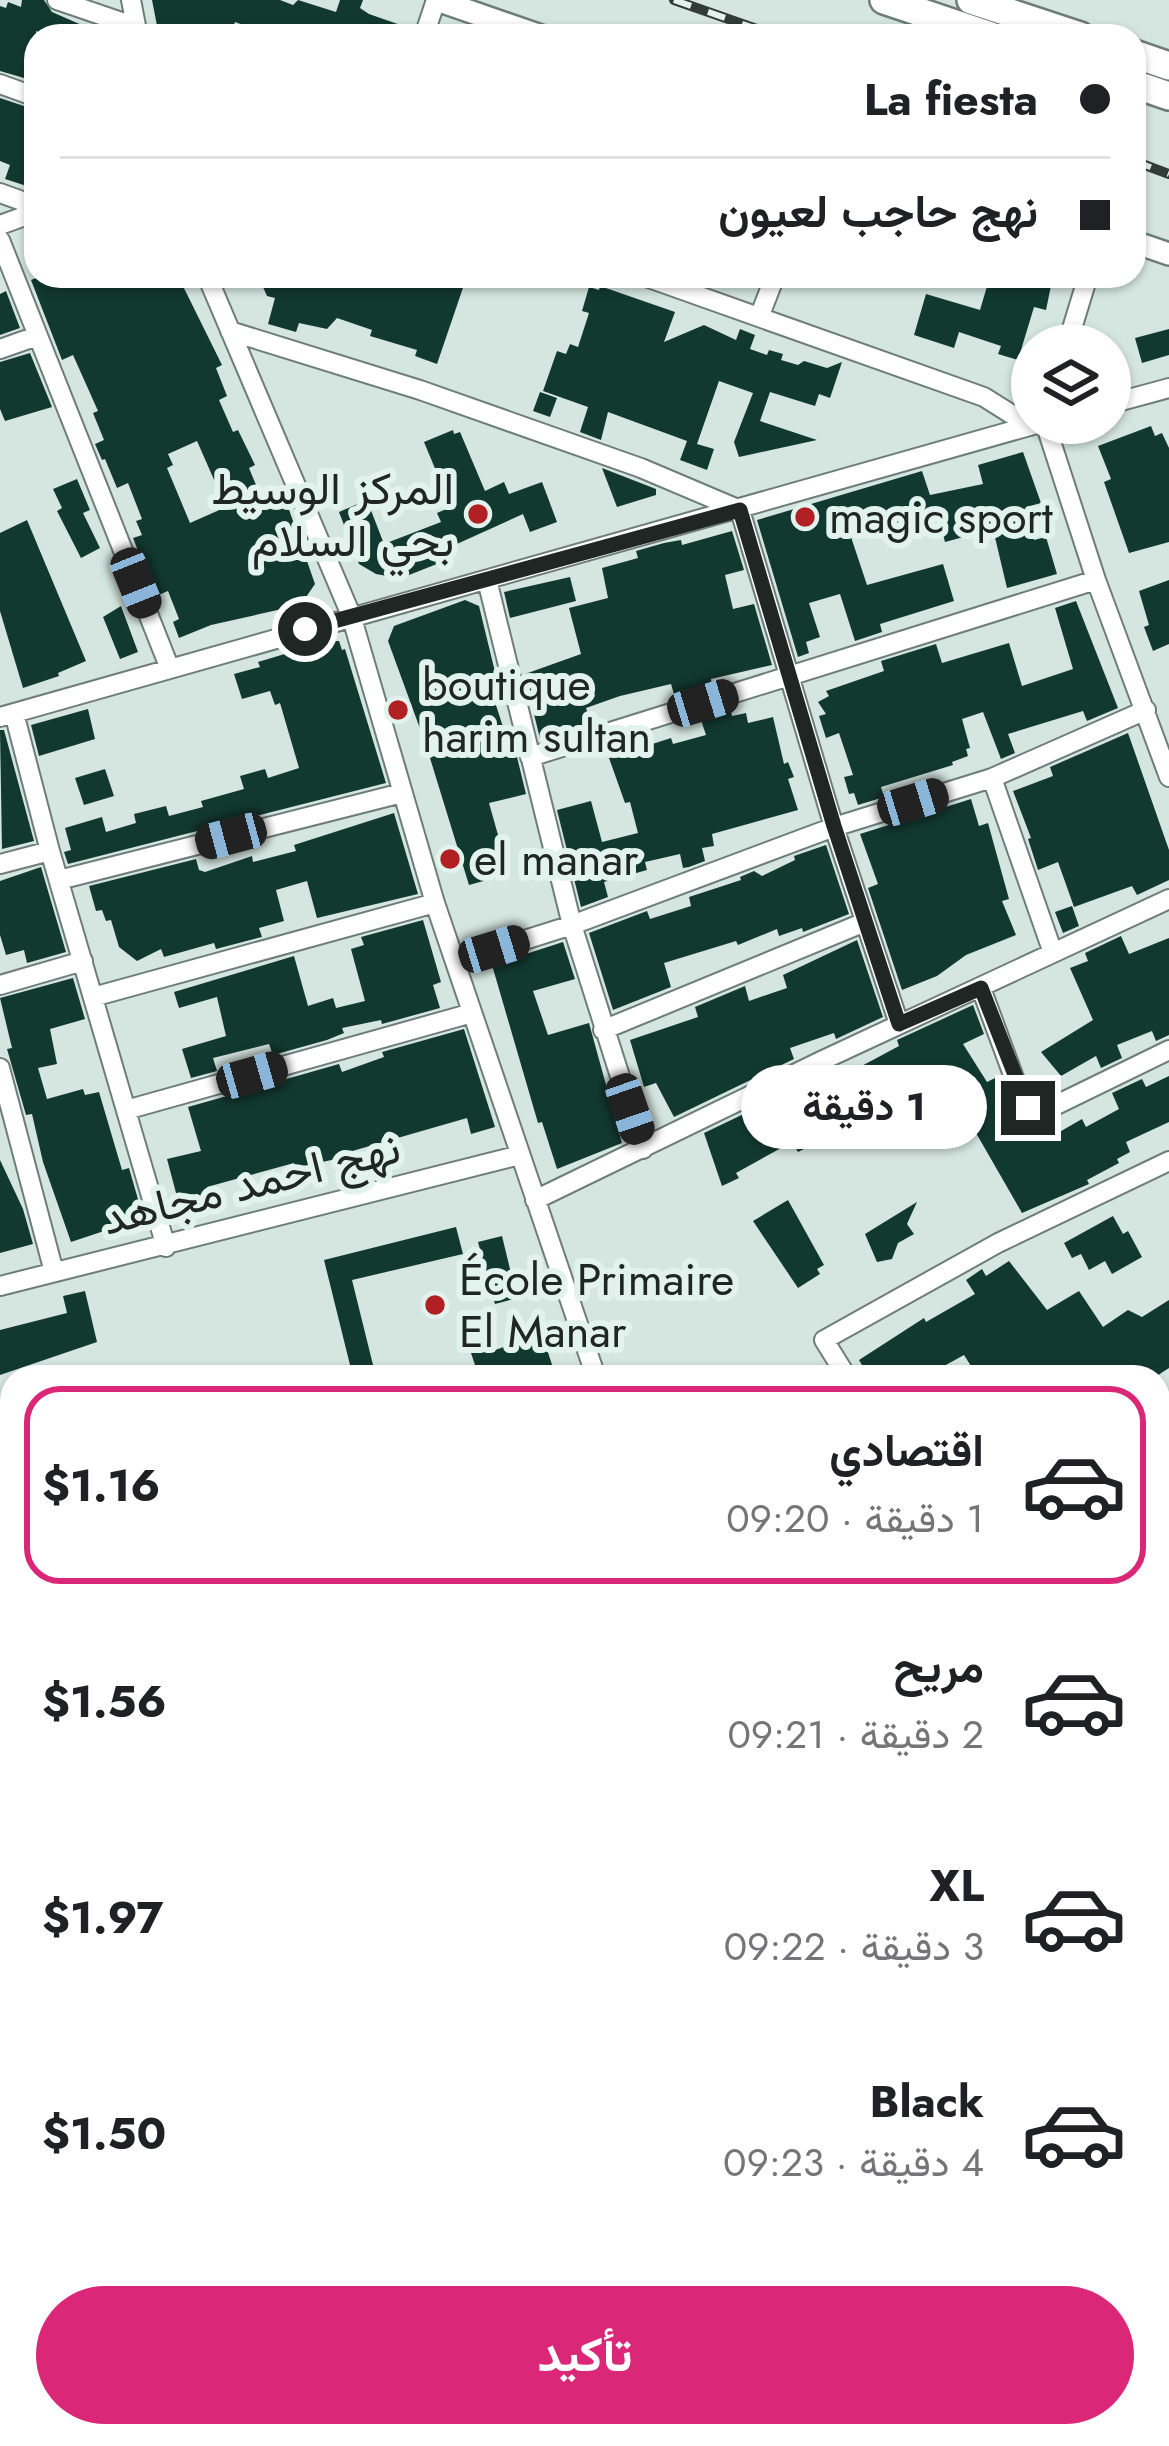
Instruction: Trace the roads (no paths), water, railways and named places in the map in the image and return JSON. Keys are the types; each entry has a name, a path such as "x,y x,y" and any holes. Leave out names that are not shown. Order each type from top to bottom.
{"main road":[{"path":"884,0 955,24"},
{"path":"970,0 1043,24"}],"street":[{"path":"57,0 117,24"},
{"path":"436,0 506,24"},
{"path":"0,239 170,669"},
{"path":"212,288 351,615 435,903 592,1365"},
{"path":"680,288 1011,410"},
{"path":"760,315 770,288"},
{"path":"1073,324 1084,288"},
{"path":"230,331 420,390 641,468 740,510"},
{"path":"0,349 37,335"},
{"path":"1131,398 1169,388"},
{"path":"166,1247 7,715 1011,432"},
{"path":"1046,444 1169,777"},
{"path":"740,510 899,1024"},
{"path":"487,580 572,925 644,1149"},
{"path":"530,757 1096,580"},
{"path":"455,962 572,925 834,826 992,778 1145,710"},
{"path":"992,778 1053,953"},
{"path":"59,880 402,793"},
{"path":"0,864 50,851"},
{"path":"536,1200 1169,899"},
{"path":"93,997 435,903"},
{"path":"603,1030 865,922"},
{"path":"0,985 83,961"},
{"path":"981,988 1020,1094 1032,1111 1044,1111 1169,1050"},
{"path":"126,1110 472,1013"},
{"path":"0,1069 55,1272"},
{"name":"نهج احمد مجاهد","path":"0,1286 520,1155"},
{"path":"840,1365 824,1340 998,1244 1169,1161"}],"railway":[{"path":"674,0 743,24"},
{"path":"1146,165 1169,174"}],"place":[{"name":"المركز الوسيط بحي السلام","path":"478,514"},
{"name":"magic sport","path":"805,517"},
{"name":"boutique harim sultan","path":"398,710"},
{"name":"el manar","path":"450,859"},
{"name":"École Primaire El Manar","path":"435,1305"}]}
